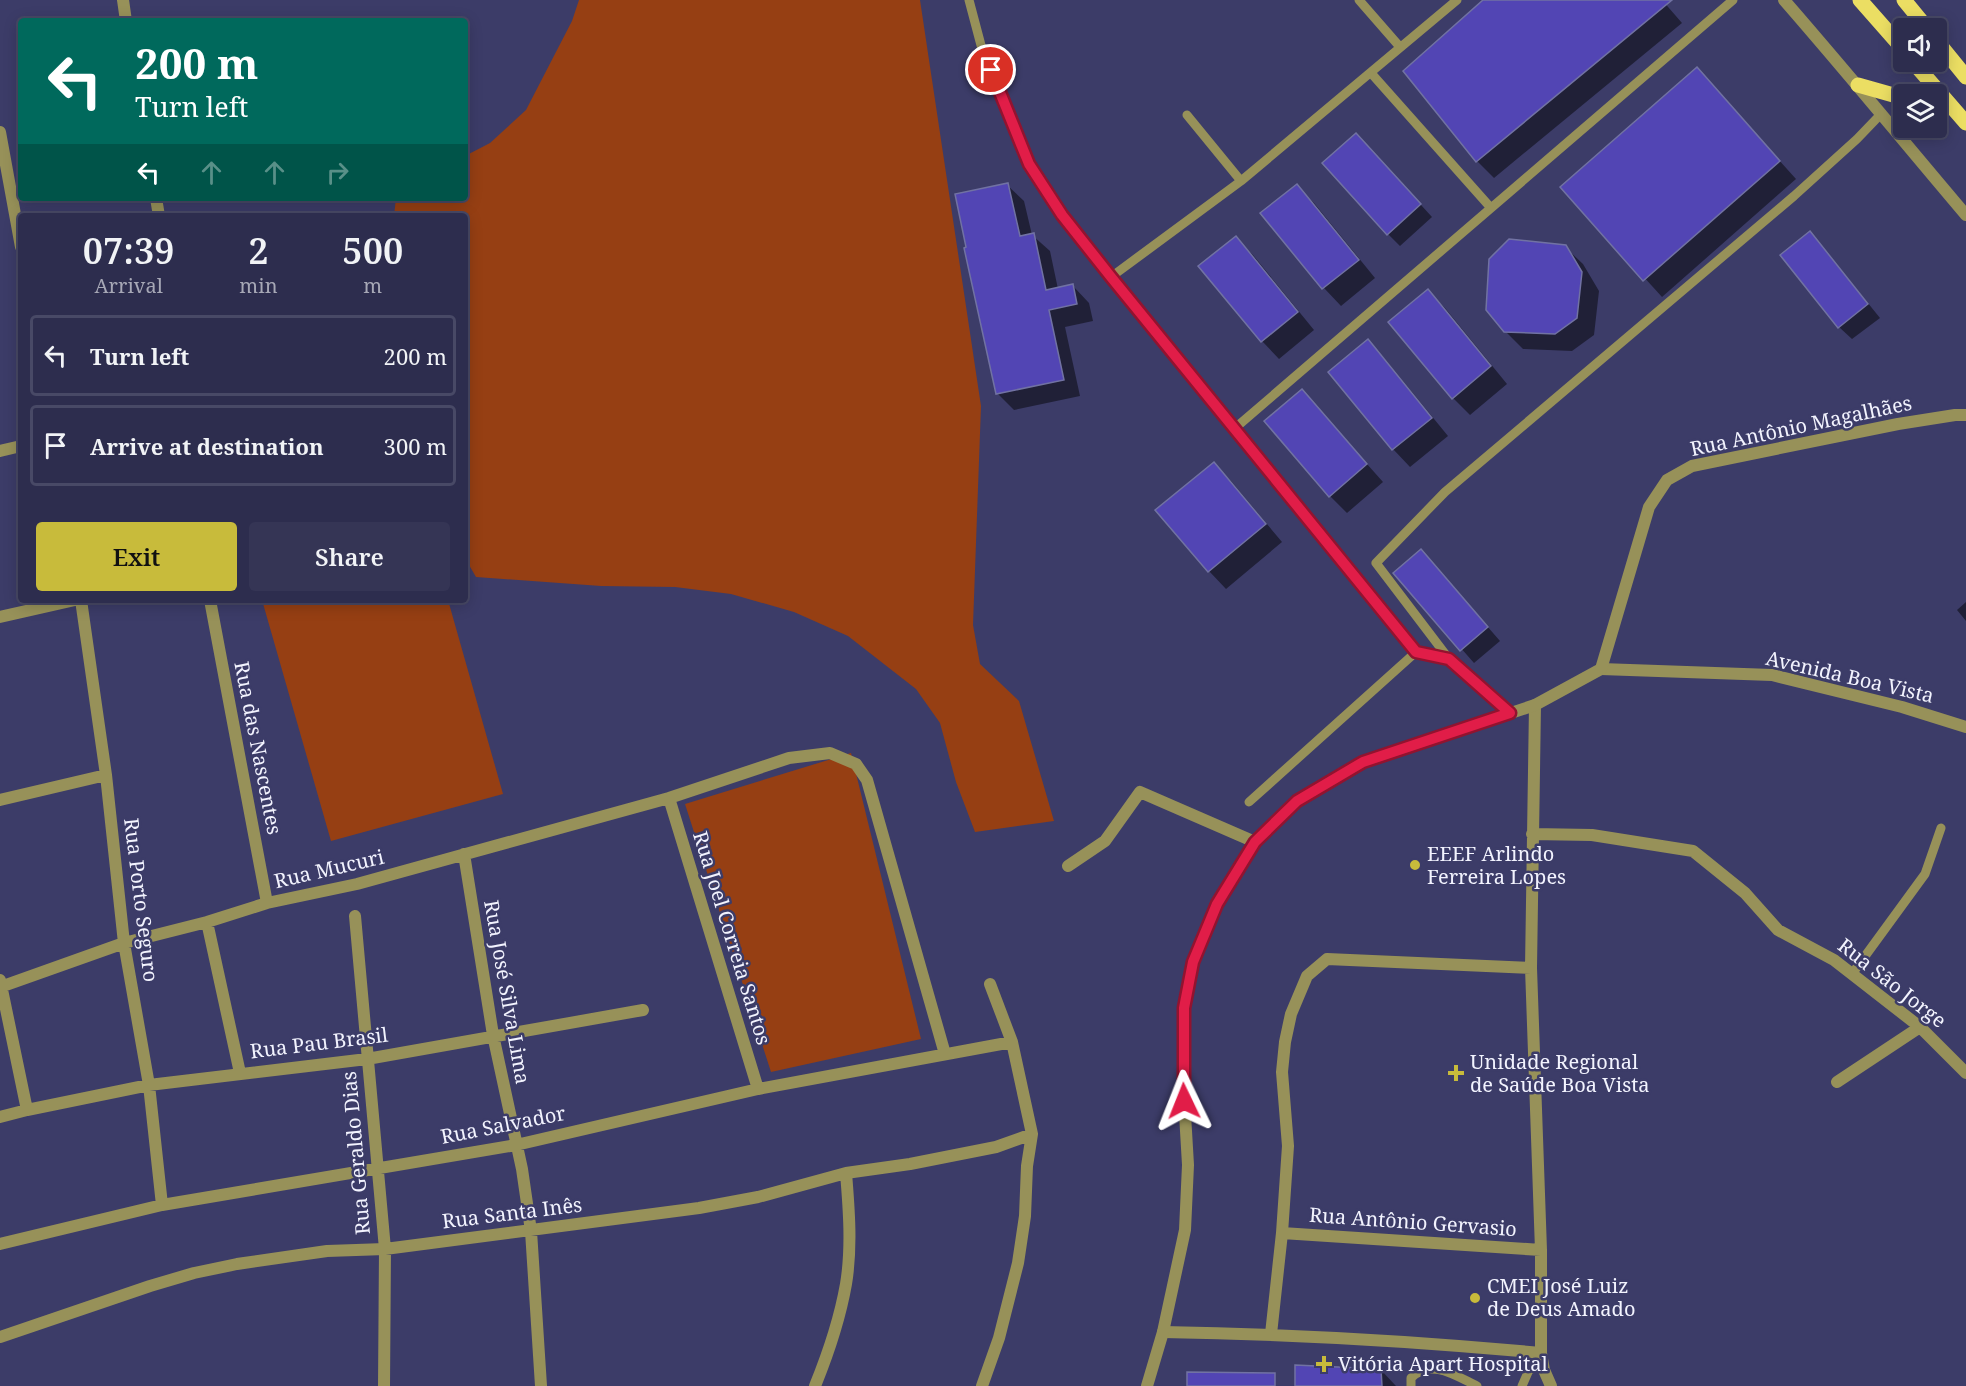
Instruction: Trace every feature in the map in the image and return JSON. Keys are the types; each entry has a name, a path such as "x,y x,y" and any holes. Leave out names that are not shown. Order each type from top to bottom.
{"main road":[{"path":"1860,0 1893,38"},
{"path":"1904,0 1919,18"},
{"path":"1947,53 1966,76"},
{"path":"1922,72 1966,123"},
{"path":"1858,85 1893,95"},
{"path":"1947,109 1955,111"}],"street":[{"path":"123,0 126,18"},
{"path":"1784,0 1966,215"},
{"path":"0,133 18,231"},
{"name":"Rua Antônio Magalhães","path":"1601,669 1649,507 1667,480 1692,466 1899,424 1966,415"},
{"path":"0,451 18,448"},
{"path":"0,617 62,603"},
{"name":"Rua Porto Seguro","path":"81,603 106,775 124,943 150,1085 162,1205"},
{"name":"Rua das Nascentes","path":"211,603 267,903"},
{"path":"1148,1386 1163,1332 1185,1230 1188,1165 1183,1080 1184,1008 1193,962 1217,904 1255,842 1297,801 1363,762 1535,705 1601,669"},
{"name":"Avenida Boa Vista","path":"1601,669 1772,675 1902,707 1966,727"},
{"path":"1535,705 1531,968 1541,1250 1542,1358 1551,1386"},
{"name":"Rua Mucuri","path":"0,984 124,943 207,922 267,903 357,884 669,798 789,758 830,753 856,764 867,780 945,1054"},
{"path":"0,800 106,775"},
{"path":"1068,866 1105,841 1140,792 1255,842"},
{"name":"Rua Joel Correia Santos","path":"669,798 758,1089"},
{"name":"Rua São Jorge","path":"1532,834 1592,834 1694,851 1745,893 1778,930 1834,960 1920,1027 1966,1073"},
{"name":"Rua José Silva Lima","path":"464,854 493,1035 522,1169 531,1231 541,1386"},
{"name":"Rua Geraldo Dias","path":"355,916 385,1249 384,1386"},
{"path":"207,922 240,1073"},
{"path":"1271,1334 1282,1233 1288,1146 1282,1072 1291,1014 1307,976 1328,959 1531,968"},
{"path":"0,984 27,1110"},
{"path":"982,1386 999,1338 1018,1263 1025,1216 1027,1166 1032,1134 1012,1042 990,984"},
{"name":"Rua Pau Brasil","path":"0,1117 150,1085 368,1059 643,1010"},
{"path":"1837,1082 1920,1027"},
{"name":"Rua Salvador","path":"0,1244 162,1205 516,1145 758,1089 1012,1042"},
{"name":"Rua Santa Inês","path":"0,1337 194,1273 279,1257 327,1251 385,1249 699,1208 758,1197 846,1173 910,1164 996,1147 1032,1134"},
{"path":"815,1386 846,1284 849,1235 846,1173"},
{"name":"Rua Antônio Gervasio","path":"1282,1233 1541,1250"},
{"path":"1163,1332 1271,1334 1450,1344 1542,1358"}],"lane":[{"path":"969,0 982,49 1029,164 1062,215 1416,652 1449,659"},
{"path":"1359,0 1400,47"},
{"path":"1111,277 1240,181 1457,0"},
{"path":"1234,429 1733,0"},
{"path":"1371,73 1491,208"},
{"path":"1510,713 1449,659 1376,563 1445,492 1794,196 1881,114"},
{"path":"1187,115 1240,181"},
{"path":"1249,802 1416,652"},
{"path":"1852,974 1925,874 1941,828"},
{"path":"1522,1385 1529,1370 1542,1358"},
{"path":"1411,1386 1411,1378 1419,1370 1431,1368 1446,1371 1477,1386"}],"shaded area":[{"path":"579,0 920,0 981,406 973,625 980,664 1019,701 1054,821 975,832 956,782 940,723 916,689 848,636 794,612 731,594 675,587 601,586 476,577 468,563 468,213 394,213 396,201 468,201 468,154 490,143 526,110 572,21"},
{"path":"263,603 449,603 503,794 331,841"},
{"path":"851,753 921,1039 771,1072 685,804"}],"building":[{"path":"1483,0 1672,0 1476,162 1403,71"},
{"path":"1697,67 1780,161 1643,281 1560,187"},
{"path":"1356,133 1421,204 1387,235 1322,163"},
{"path":"1008,183 1020,236 1034,233 1046,290 1073,284 1077,304 1049,310 1064,380 996,394 964,248 966,247 955,194"},
{"path":"1297,184 1359,260 1322,289 1260,213"},
{"path":"1810,231 1868,304 1838,328 1780,255"},
{"path":"1236,236 1298,312 1261,342 1198,266"},
{"path":"1509,239 1566,245 1582,272 1577,318 1555,334 1504,332 1486,310 1489,259"},
{"path":"1428,289 1491,366 1452,399 1388,322"},
{"path":"1368,339 1432,418 1392,450 1328,372"},
{"path":"1302,389 1367,464 1329,497 1264,421"},
{"path":"1214,462 1266,524 1208,572 1155,510"},
{"path":"1421,549 1488,627 1460,651 1393,573"},
{"name":"Vitória Apart Hospital","path":"1295,1365 1381,1369 1382,1386 1295,1386"},
{"path":"1187,1372 1275,1373 1275,1386 1187,1386"}],"place":[{"name":"EEEF Arlindo Ferreira Lopes","path":"1415,865"},
{"name":"Unidade Regional de Saúde Boa Vista","path":"1456,1073"},
{"name":"CMEI José Luiz de Deus Amado","path":"1475,1298"},
{"name":"Vitória Apart Hospital","path":"1324,1364"}],"route":[{"path":"991,70 1029,164 1062,215 1111,277 1416,652 1449,659 1510,713 1363,762 1297,801 1255,842 1217,904 1193,962 1184,1008 1184,1101"}]}
